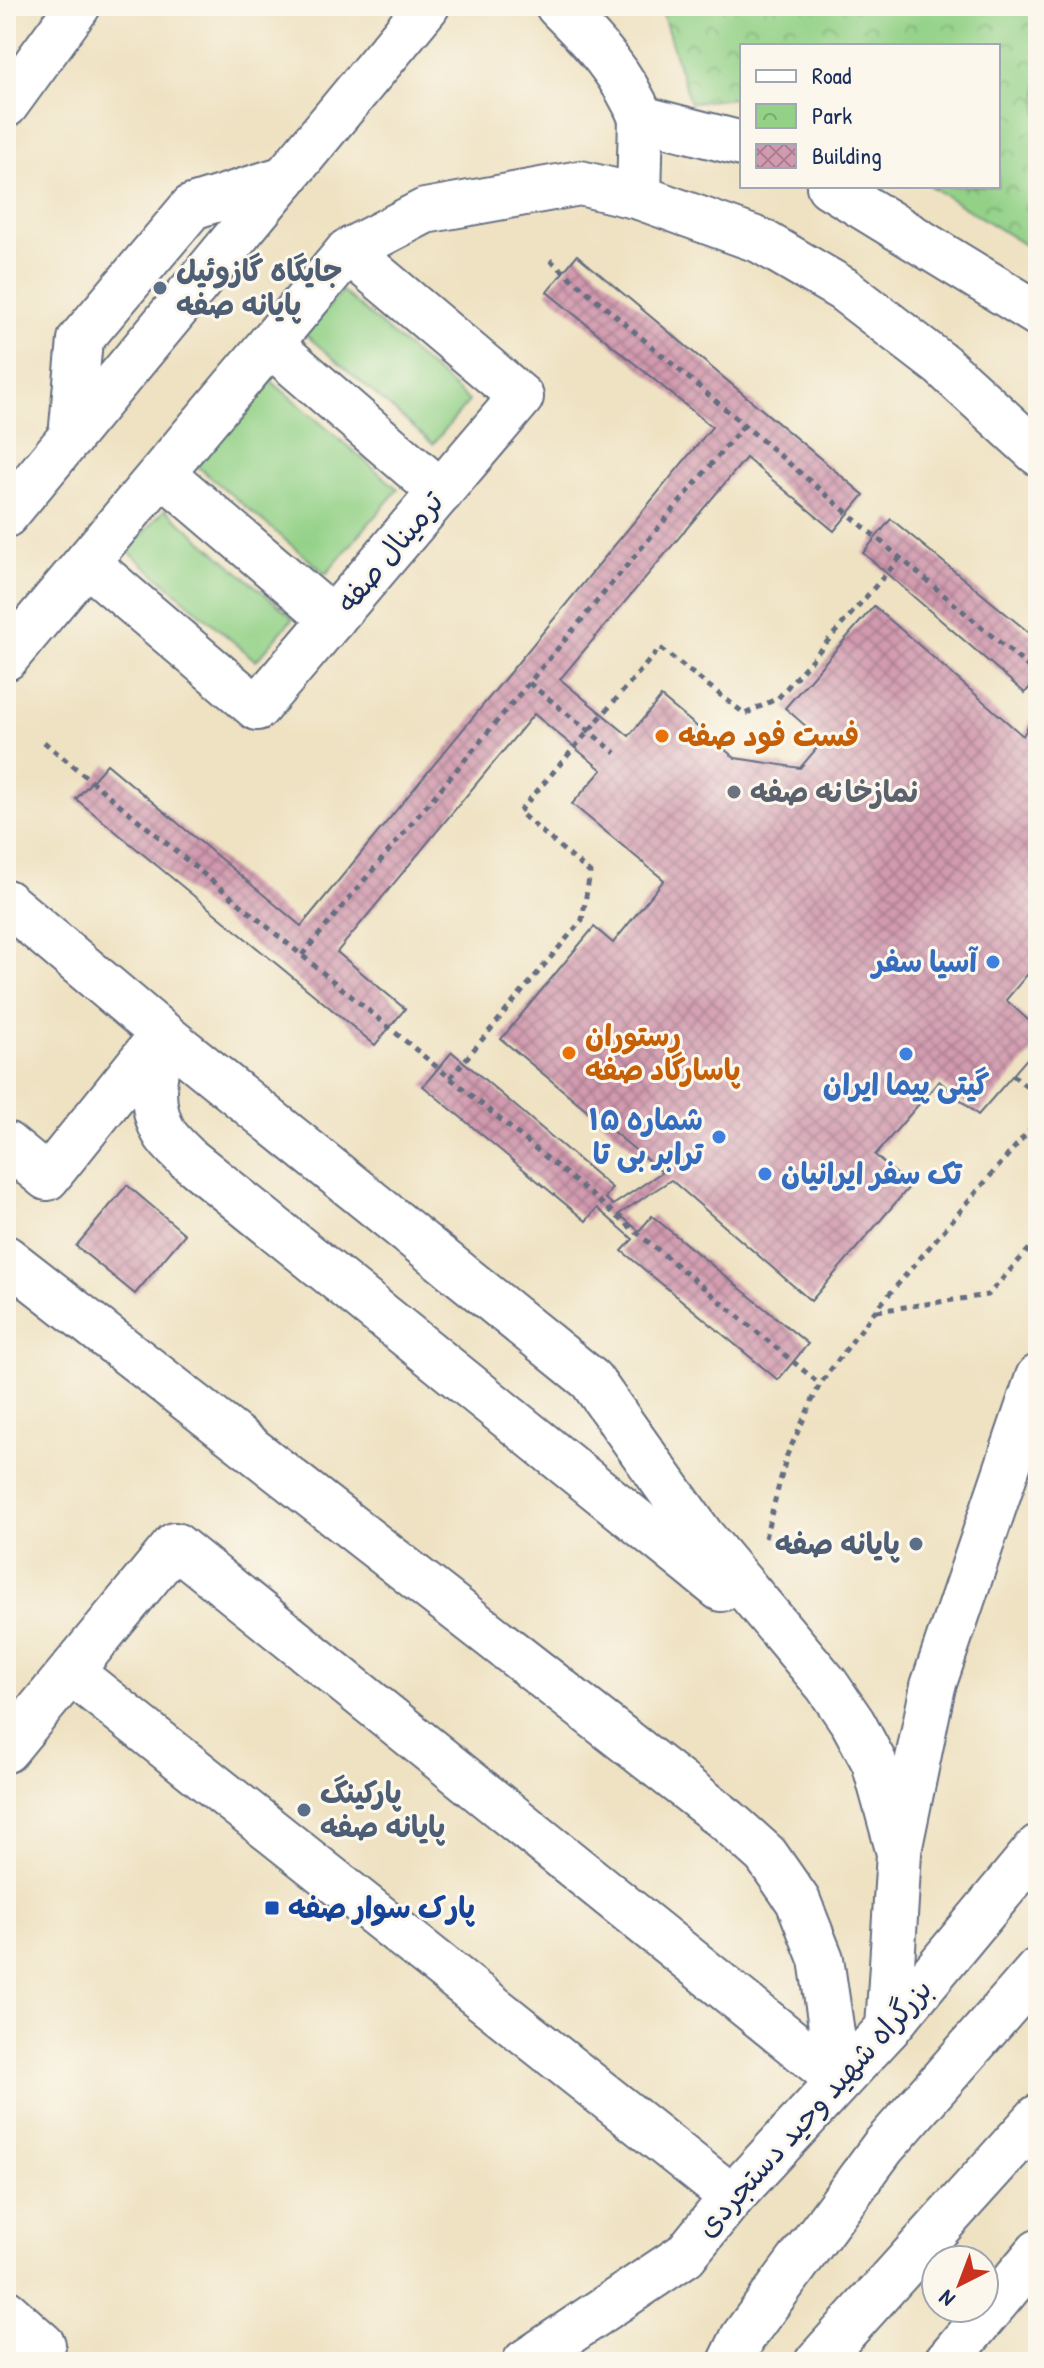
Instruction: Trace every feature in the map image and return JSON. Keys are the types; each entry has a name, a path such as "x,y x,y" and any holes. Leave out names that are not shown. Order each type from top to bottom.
{"main road":[{"path":"6,105 78,6"},
{"path":"6,515 427,6"},
{"path":"558,6 594,44 630,90 641,118 639,197"},
{"path":"641,118 740,143"},
{"path":"6,658 348,251 425,211 580,183 639,197 761,241 843,289 942,365 1038,453"},
{"path":"832,188 1038,314"},
{"name":"ترمینال صفه","path":"87,563 257,708 521,397 348,251"},
{"path":"270,344 441,492"},
{"path":"162,473 333,619"},
{"path":"6,902 163,1034 591,1380 701,1535 827,1685 853,1723 874,1762 899,1853"},
{"path":"6,1144 47,1178 163,1034"},
{"path":"163,1034 154,1080 154,1107 165,1134 186,1157 791,1645"},
{"path":"6,1258 714,1810 766,1855 798,1901 821,1959 839,2080"},
{"path":"888,2028 899,1853 933,1686 1038,1377"},
{"path":"6,1750 175,1545 839,2080"},
{"path":"71,1672 732,2197"},
{"name":"بزرگراه شهید وحید دستجردی","path":"582,2362 685,2255 732,2197 888,2028 1038,1847"},
{"path":"731,2362 743,2337 883,2147 1038,1970"},
{"path":"817,2362 1038,2117"},
{"path":"946,2362 1038,2252"},
{"path":"525,2362 685,2255"},
{"path":"6,2312 43,2345 6,2346"}],"path":[{"path":"550,260 1038,675"},
{"path":"302,955 744,425"},
{"path":"450,1078 582,920 590,873 519,812 660,648 745,714 778,698 900,558"},
{"path":"529,683 616,753"},
{"path":"44,742 820,1384"},
{"path":"1013,1075 1038,1097"},
{"path":"750,1596 787,1455 820,1384 875,1311 1038,1120"},
{"path":"875,1311 988,1295 1038,1239"}],"green space":[{"path":"657,6 1038,6 1038,253 933,188 1000,188 1000,44 740,44 740,97 690,103 662,12"},
{"path":"342,291 469,401 433,444 305,334"},
{"path":"270,380 398,489 326,574 197,466"},
{"path":"165,509 293,618 256,661 128,551"}],"building":[{"path":"577,255 864,495 834,531 746,458 560,679 629,736 661,697 735,758 800,768 823,741 785,708 874,606 1023,736 1038,707 1038,738 1034,747 1038,751 1038,962 1006,1000 1038,1029 1038,1046 978,1115 939,1081 875,1155 910,1186 811,1301 671,1180 619,1214 639,1231 652,1216 808,1344 778,1380 622,1251 633,1239 597,1208 586,1221 423,1086 452,1052 612,1188 605,1198 613,1205 662,1172 501,1039 594,927 613,943 664,880 572,804 602,770 534,714 337,952 405,1009 375,1045 76,799 107,764 301,926 712,427 547,292"},
{"path":"891,519 1038,640 1038,677 1025,693 863,553"},
{"path":"127,1185 185,1234 135,1294 76,1246"}],"place":[{"name":"جایگاه گازوئیل پایانه صفه","path":"160,288"},
{"name":"فست فود صفه","path":"662,736"},
{"name":"نمازخانه صفه","path":"734,792"},
{"name":"آسیا سفر","path":"993,962"},
{"name":"رستوران پاسارگاد صفه","path":"569,1053"},
{"name":"گیتی پیما ایران","path":"906,1054"},
{"name":"شماره ۱۵ ترابر بی تا","path":"719,1137"},
{"name":"تک سفر ایرانیان","path":"765,1174"},
{"name":"پایانه صفه","path":"916,1544"},
{"name":"پارکینگ پایانه صفه","path":"304,1810"},
{"name":"پارک سوار صفه","path":"272,1908"}]}
